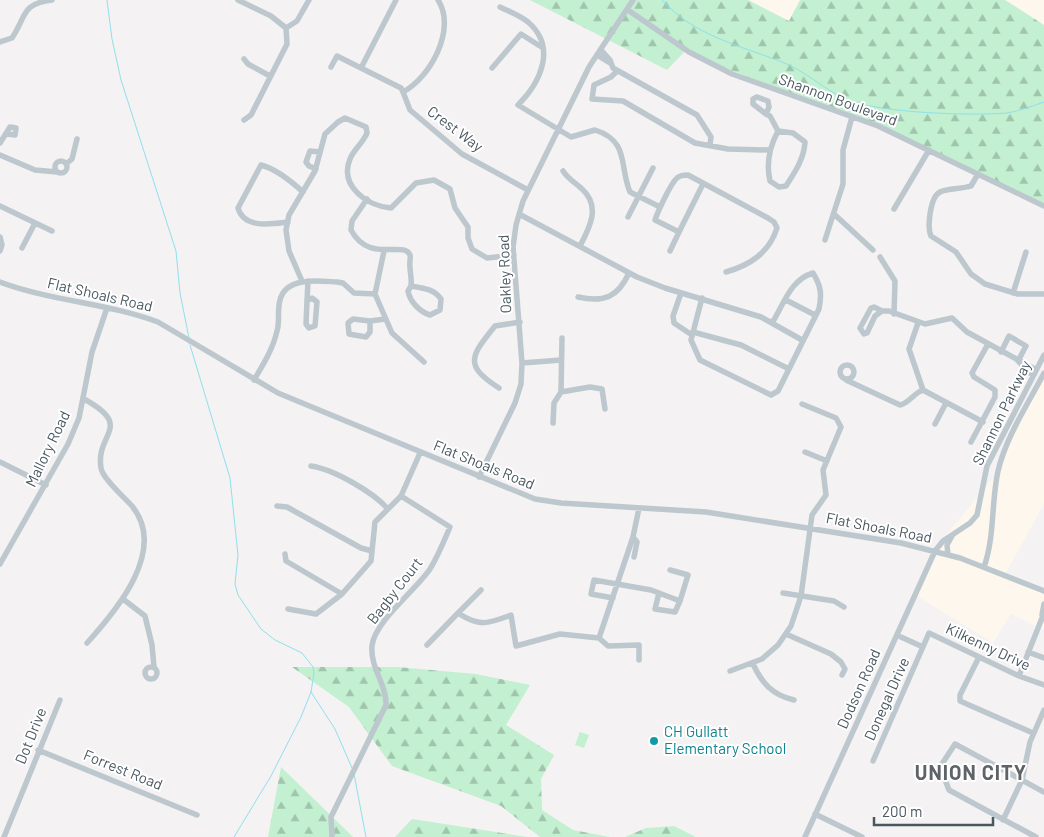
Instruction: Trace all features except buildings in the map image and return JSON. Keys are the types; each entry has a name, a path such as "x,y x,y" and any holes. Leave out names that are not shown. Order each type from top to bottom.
{"street":[{"path":"0,42 12,38 27,9 35,2 52,0"},
{"path":"238,0 271,16 286,28 287,44 251,115 244,120"},
{"path":"286,28 297,21 309,0"},
{"path":"362,68 396,0"},
{"path":"331,67 337,56 401,88 403,92 418,83 441,42 446,18 438,0"},
{"name":"Oakley Road","path":"479,477 515,403 520,384 522,363 514,254 514,236 519,214 528,190 599,52 633,0"},
{"path":"500,7 514,12 532,27 543,48 544,59 539,76 530,92 518,105 558,131 571,137 595,130 610,138 623,158 630,192 660,207"},
{"name":"Shannon Boulevard","path":"628,10 690,52 732,74 878,126 1044,206"},
{"path":"492,68 521,34 543,48"},
{"path":"599,52 610,60 613,68 611,77 606,77 594,85 592,99 622,101 695,143 728,150 769,150"},
{"path":"244,59 248,64 270,76"},
{"path":"613,68 697,115 711,137 710,145"},
{"name":"Crest Way","path":"403,92 410,110 462,154 528,190"},
{"path":"766,114 770,116 778,130 793,133 805,142 804,154 786,186 779,187 770,181 769,150 778,130"},
{"path":"825,240 843,184 843,150 852,117"},
{"path":"307,301 312,298 317,302 315,326 309,328 306,324 307,301 305,281 289,251 289,215 316,169 325,134 342,119 349,119 366,127 367,133 351,156 348,172 352,188 367,199 392,208 416,183 434,180 450,189 455,208 468,227 468,238 472,249 488,258 514,254"},
{"path":"0,144 7,134"},
{"path":"0,155 34,170 57,172 55,169 56,163 61,161 66,164 72,159 77,139"},
{"path":"894,210 929,150"},
{"path":"316,169 309,166 306,162 310,151 320,152"},
{"path":"288,222 267,225 249,222 239,214 238,208 261,166 267,167 293,183 303,192"},
{"path":"628,216 653,168"},
{"path":"563,171 569,180 588,195 593,207 592,222 580,246"},
{"path":"978,174 971,186 942,191 936,195 928,230 936,240 956,252 977,280 1013,293 1044,294"},
{"path":"679,232 655,220 677,177 688,175 774,222 777,228 774,240 756,260 726,272"},
{"path":"670,251 703,184"},
{"path":"367,199 352,221 351,230 362,244 372,249 384,251 401,248 410,255 411,286 408,291 409,296 425,314 430,316 440,310 441,299 438,294 433,290 411,286"},
{"path":"0,206 52,231"},
{"path":"519,214 629,273 681,293 761,317 802,340"},
{"path":"834,214 873,250"},
{"path":"22,248 35,223"},
{"path":"0,237 2,245 0,252"},
{"path":"384,251 375,294 392,333 424,362"},
{"path":"1013,293 1026,252"},
{"path":"880,257 895,282 894,314"},
{"path":"578,297 597,300 616,293 623,287 629,273"},
{"path":"702,298 691,340 700,360 771,395 778,390 815,315 821,296 820,286 813,273 797,280 772,323"},
{"path":"254,380 271,349 278,330 280,300 292,286 305,281 337,282 343,283 354,292 375,294"},
{"name":"Flat Shoals Road","path":"0,282 34,293 107,308 158,322 254,380 294,401 520,494 548,501 706,512 810,528 935,551 1044,590"},
{"path":"681,293 673,316 674,323 693,333 741,346 789,369"},
{"path":"786,300 815,315"},
{"path":"882,311 875,316 868,333 861,332 860,328 871,308 874,307 918,323 931,324 952,318 967,332 1001,352 1018,361 1026,346 1010,336 1001,352"},
{"name":"Mallory Road","path":"0,564 68,444 84,399 92,352 107,308"},
{"path":"370,321 386,319"},
{"path":"499,388 480,376 474,368 474,359 480,345 495,326 520,322"},
{"path":"918,323 909,349 923,390 983,422"},
{"path":"553,423 554,403 561,392 562,338"},
{"path":"971,442 983,422 996,393 993,388 974,377 972,373 988,344"},
{"name":"Shannon Parkway","path":"935,551 943,541 970,523 977,515 987,466 1044,355"},
{"path":"522,363 561,360"},
{"name":"Shannon Parkway","path":"984,567 990,548 996,484 1001,462 1044,372"},
{"path":"846,380 900,405 905,404 915,394 923,390"},
{"path":"561,392 590,387 602,389 605,409"},
{"path":"84,399 96,406 109,418 111,430 101,459 102,472 140,518 144,531 140,564 123,599 87,643"},
{"path":"935,424 946,403"},
{"path":"730,671 753,664 773,650 786,634 796,616 801,596 812,515 826,495 827,489 822,476 841,430 840,423 836,418 802,404"},
{"path":"805,452 827,461"},
{"path":"288,609 316,614 342,594 367,568 371,561 375,522 401,496 420,453"},
{"path":"0,462 46,485"},
{"path":"311,466 322,468 360,488 382,502 388,509"},
{"name":"Bagby Court","path":"332,837 331,817 386,705 386,697 372,660 372,643 382,624 429,570 450,527 401,496"},
{"path":"277,506 287,507 361,548 372,551"},
{"path":"599,638 633,537 639,508"},
{"path":"948,555 947,545 953,534"},
{"path":"633,537 637,542 634,558"},
{"name":"Dodson Road","path":"805,837 935,551"},
{"path":"285,554 286,561 342,594"},
{"path":"659,593 655,609 675,612 688,575 670,570"},
{"path":"612,598 591,594 594,580 659,593 680,601"},
{"path":"427,645 481,590"},
{"path":"783,593 834,601 844,607"},
{"path":"123,599 144,616 148,627 154,668"},
{"path":"1019,676 1043,615 1041,613 1044,604"},
{"path":"458,613 473,623 489,622 510,615 516,646 560,634 599,638 608,646 639,645 639,660"},
{"path":"786,634 836,656 845,669 842,675"},
{"name":"Kilkenny Drive","path":"901,637 923,647 929,634 1019,676 1044,685"},
{"name":"Donegal Drive","path":"873,761 923,647"},
{"path":"1028,652 1044,658"},
{"path":"979,657 960,695 960,701 1033,733"},
{"path":"753,664 760,678 769,688 781,696 794,700"},
{"name":"Dot Drive","path":"4,837 60,700"},
{"path":"1003,820 1022,780 1027,750 1044,710"},
{"path":"1036,837 949,790 940,767 955,744 1044,792"},
{"name":"Forrest Road","path":"38,750 197,815"},
{"path":"815,814 862,837"}],"shaded area":[{"path":"748,0 800,0 789,21"},
{"path":"1005,0 1044,0 1044,25"},
{"path":"1044,367 1044,504 1004,576 1044,590 1044,630 1011,614 993,643 912,593 933,551 994,477"}],"green space":[{"path":"530,0 748,0 789,21 800,0 1005,0 1044,25 1044,203 849,113 762,83 685,51 667,70"},
{"path":"292,667 397,667 476,674 530,685 506,725 554,755 541,779 542,810 573,830 610,837 540,837 501,806 392,766 349,707"},
{"path":"580,732 589,735 584,748 575,745"},
{"path":"281,767 353,837 268,837"},
{"path":"412,819 527,837 395,837"},
{"path":"674,826 696,837 625,837 646,828"}],"waterway":[{"path":"107,0 112,39 121,80 176,251 180,293 189,338"},
{"path":"662,0 688,22 703,31 791,66 848,100 903,111 950,114 1007,113 1044,102"},
{"path":"190,345 230,478 238,555 235,584 238,595 261,629 275,640 302,653 313,667 314,673 311,692 301,717 271,776 234,837"},
{"path":"311,692 335,729 352,768"},
{"path":"354,774 366,837"}],"place":[{"name":"CH Gullatt Elementary School","path":"654,741"}],"district":[{"name":"UNION CITY","path":"971,773"}]}
